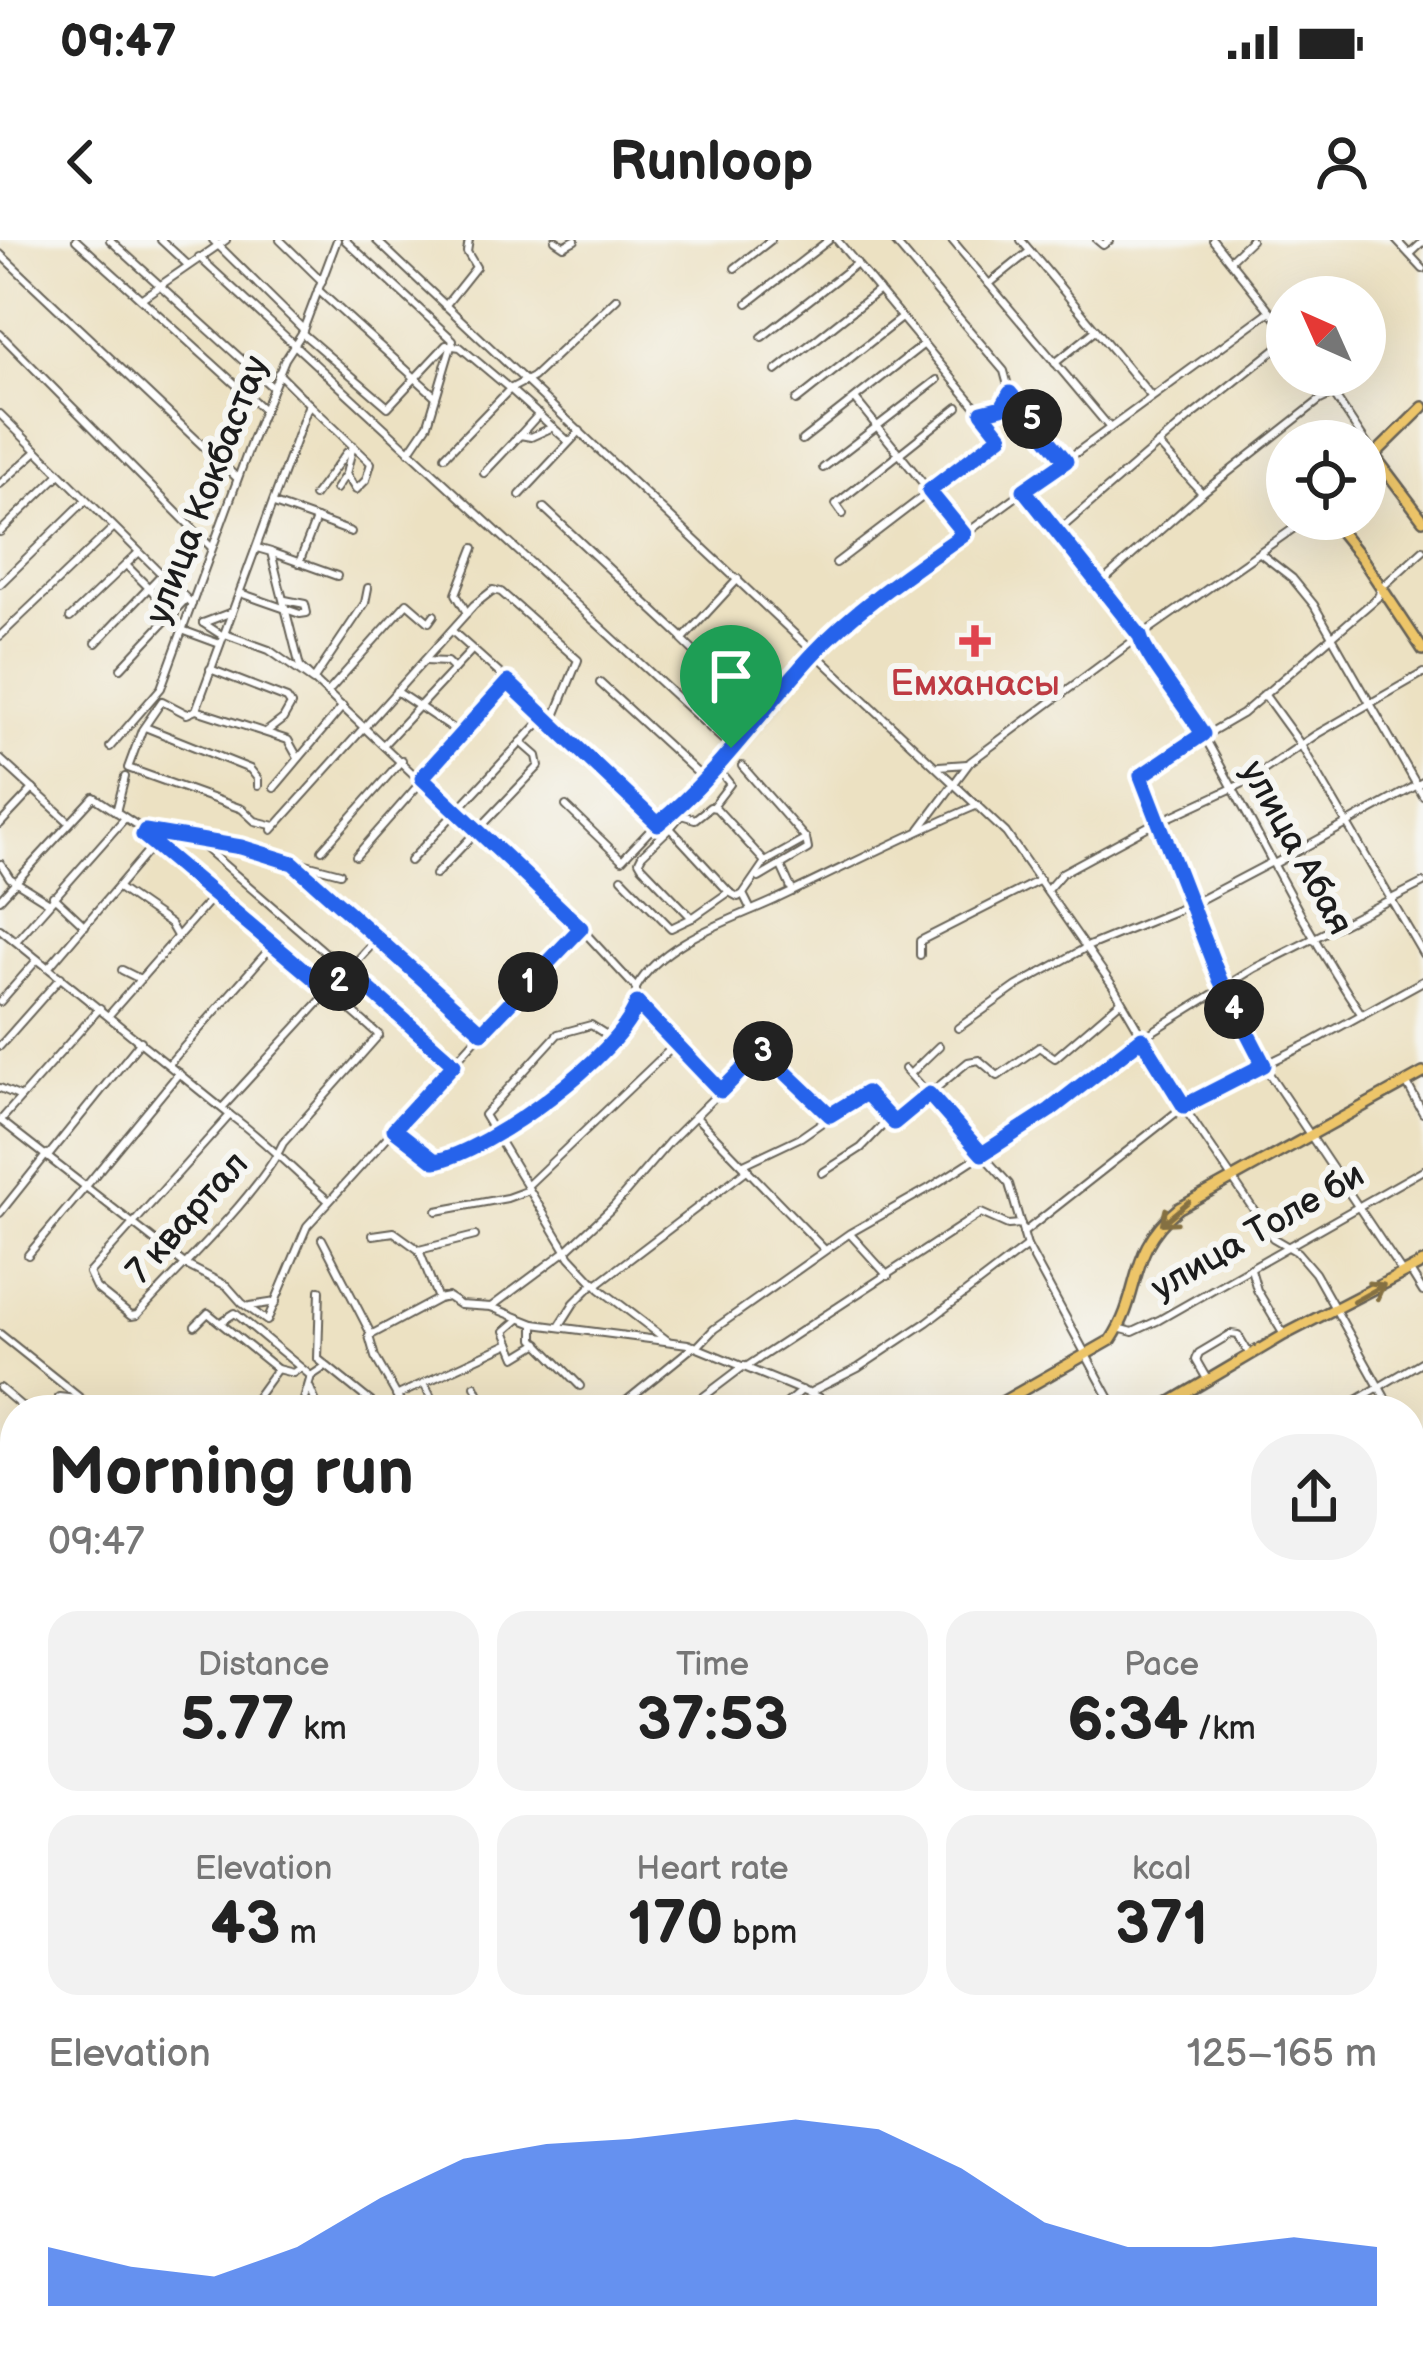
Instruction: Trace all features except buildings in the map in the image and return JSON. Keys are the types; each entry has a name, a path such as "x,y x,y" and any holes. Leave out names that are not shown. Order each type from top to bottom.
{"main road":[{"path":"1386,443 1423,407"},
{"path":"1386,470 1423,520"},
{"path":"1346,540 1423,650"},
{"path":"1016,1395 1105,1346 1118,1328 1139,1258 1150,1238 1187,1202 1423,1073"},
{"path":"1183,1395 1284,1335 1423,1264"}],"street":[{"path":"76,240 264,410"},
{"path":"110,240 273,388"},
{"path":"161,240 188,265"},
{"path":"280,240 434,395"},
{"path":"341,240 453,340 428,424 410,452"},
{"name":"улица Кокбастау","path":"110,747 159,699 188,602 278,373 303,331 341,240"},
{"path":"376,240 517,381 539,414 569,442"},
{"path":"445,306 476,267 467,252 469,240"},
{"path":"555,240 564,246 574,240"},
{"path":"735,268 771,240"},
{"path":"748,303 833,240 1001,436 836,563"},
{"path":"893,240 1004,371 1010,393 1066,461"},
{"path":"952,240 1110,428"},
{"path":"1021,240 1151,396"},
{"path":"1099,242 1110,240"},
{"path":"1213,240 1266,305"},
{"path":"1230,260 1251,240"},
{"path":"1396,240 1423,269"},
{"path":"142,298 219,242 303,331 388,407 440,350 452,345 517,381 580,431 1006,833 1086,947 1231,1178 1273,1238 1306,1262 1384,1395"},
{"path":"1410,254 1423,242"},
{"path":"988,284 1030,251"},
{"path":"0,254 237,478"},
{"path":"199,257 731,748"},
{"path":"763,337 857,263"},
{"path":"776,371 879,290"},
{"path":"445,456 517,381 546,365 617,298"},
{"path":"566,806 622,860 731,748 816,651 868,605 1266,313"},
{"path":"796,401 902,317"},
{"path":"1055,363 1096,330"},
{"path":"0,334 211,547"},
{"path":"802,440 924,344"},
{"path":"1058,532 1266,354"},
{"path":"278,373 371,463 356,490 346,474"},
{"path":"823,468 937,380"},
{"path":"982,412 1002,407 1010,393"},
{"path":"1100,584 1202,493 1305,410 1330,396"},
{"path":"855,399 964,534"},
{"path":"196,710 309,404"},
{"path":"843,514 836,504 958,407"},
{"path":"0,414 188,602 121,668"},
{"path":"484,473 539,414"},
{"path":"0,435 11,424"},
{"path":"520,435 531,437 553,427"},
{"path":"520,495 580,431"},
{"path":"1386,439 1390,439"},
{"path":"1159,444 1202,493"},
{"path":"336,489 346,474 353,445"},
{"path":"314,496 353,445"},
{"path":"0,484 37,451"},
{"path":"0,532 60,474"},
{"path":"346,474 348,490"},
{"name":"улица Абая","path":"1024,490 1140,636 1182,697 1312,938 1362,1015"},
{"path":"0,584 86,500"},
{"path":"273,503 351,532"},
{"path":"544,508 760,715"},
{"path":"299,563 316,519"},
{"path":"0,636 113,528"},
{"path":"920,829 970,762 1278,540"},
{"path":"257,548 337,576"},
{"path":"467,613 456,594 474,548"},
{"path":"1423,550 1381,588 1378,597 1242,714 1141,775 1224,988 1264,1065 1357,1206 1423,1292"},
{"path":"271,552 300,667 581,928 636,988"},
{"path":"70,618 138,553"},
{"path":"1260,553 1292,578 1332,636 1420,783 1423,796"},
{"path":"126,566 175,614"},
{"path":"96,643 152,591 160,575"},
{"path":"682,637 738,579"},
{"path":"315,681 365,603 368,588"},
{"path":"298,758 288,740 196,710 187,713 159,699 129,770 242,809 273,828 467,613 497,590 578,660 553,721"},
{"path":"152,591 176,592"},
{"path":"240,593 304,615 308,609 285,599"},
{"path":"328,692 406,603 429,622 434,615"},
{"path":"222,638 203,623 232,612"},
{"path":"182,630 269,650 304,678 315,681"},
{"path":"452,631 658,824"},
{"path":"384,744 470,652"},
{"path":"424,660 447,662 454,669"},
{"path":"210,669 287,699 286,715 266,732"},
{"path":"1048,890 1062,873 1231,788 1423,673"},
{"path":"356,856 508,682"},
{"path":"600,682 703,778"},
{"path":"396,691 462,735"},
{"path":"1264,694 1423,954"},
{"path":"274,788 343,706"},
{"path":"410,861 540,722"},
{"path":"146,727 250,769 257,786"},
{"path":"435,875 539,766 534,753 521,742"},
{"path":"0,759 69,822"},
{"path":"322,850 402,760"},
{"path":"935,765 955,768 970,762"},
{"path":"741,895 756,880 808,849 806,839 742,766"},
{"path":"692,917 639,860 681,815 699,818 713,806 730,784 722,774"},
{"path":"116,812 125,777"},
{"path":"958,1028 1017,986 1086,947 1192,904 1420,783"},
{"path":"0,824 33,789"},
{"path":"0,899 94,796 145,831 241,847 340,873"},
{"path":"394,1129 440,1161 496,1131 563,1090 613,1039 637,1003 636,988 642,977 682,946 978,805"},
{"path":"713,806 765,862"},
{"path":"17,940 124,818"},
{"path":"670,828 729,892 741,895 749,911"},
{"path":"145,831 144,837 330,992"},
{"path":"756,880 765,862 806,839"},
{"path":"200,843 454,1064"},
{"path":"49,967 154,844"},
{"path":"293,863 482,1032"},
{"path":"1,864 16,881 51,899 86,926"},
{"path":"781,866 793,891"},
{"path":"622,878 671,928 729,892"},
{"path":"920,955 920,941 1040,880"},
{"path":"634,1395 714,1329 825,1250 1050,1110 1142,1038 1312,938 1423,883"},
{"path":"118,888 170,924 177,936"},
{"path":"109,1015 214,895"},
{"path":"100,1008 0,1120 184,1263 227,1286 268,1321 307,1226 581,928"},
{"path":"0,929 268,1143 277,1159 329,1201"},
{"path":"222,1108 377,939"},
{"path":"169,1064 274,944"},
{"path":"0,1002 38,958"},
{"path":"122,970 140,979"},
{"path":"0,1046 62,976"},
{"path":"706,1395 981,1213 1022,1228 1184,1106 1423,981"},
{"name":"7 квартал","path":"134,1222 89,1273 96,1288 131,1316 137,1315 277,1159 284,1143 379,1035 330,992"},
{"path":"822,1173 974,1060 998,1076 1036,1048 1054,1058 1121,1001"},
{"path":"637,1003 721,1091"},
{"path":"613,1039 591,1025 558,1034 484,1115 566,1251 596,1283 668,1340"},
{"path":"0,1213 141,1041"},
{"path":"437,1211 507,1198 528,1188 676,1044"},
{"path":"939,1046 908,1071 1012,1190 1027,1246 1108,1395"},
{"path":"490,1307 566,1251 650,1176 695,1116 762,1050 830,1115"},
{"path":"28,1255 179,1072"},
{"path":"1406,1082 1423,1113"},
{"path":"0,1088 21,1097"},
{"path":"560,1325 574,1303 596,1283 746,1166 801,1137 866,1093 892,1122"},
{"path":"134,1222 230,1115"},
{"path":"695,1116 825,1250"},
{"name":"улица Толе би","path":"1118,1328 1132,1332 1146,1326 1423,1170"},
{"path":"373,1235 394,1232 419,1250 438,1299"},
{"path":"850,1233 888,1276"},
{"path":"419,1250 475,1236"},
{"path":"322,1239 371,1334 369,1342 396,1395"},
{"path":"801,1395 858,1368 1027,1246"},
{"path":"1250,1268 1257,1290 1284,1335"},
{"path":"320,1290 317,1353 326,1368 361,1395"},
{"path":"371,1334 438,1299 490,1307 535,1324 696,1346 812,1395"},
{"path":"250,1306 276,1302"},
{"path":"195,1326 208,1313 278,1370 293,1373 300,1368"},
{"path":"221,1322 236,1313 292,1359 310,1380 314,1395"},
{"path":"519,1319 505,1329 516,1357 538,1343"},
{"path":"535,1324 532,1334 538,1343 580,1385"},
{"path":"0,1334 67,1395"},
{"path":"1208,1381 1196,1360 1199,1353 1232,1334 1238,1335 1250,1355"},
{"path":"398,1395 510,1343"},
{"path":"258,1395 292,1359"},
{"path":"1363,1395 1423,1360"},
{"path":"306,1395 310,1380 326,1368"},
{"path":"424,1383 430,1395"},
{"path":"475,1386 478,1395"}],"place":[{"name":"Емханасы","path":"975,641"}],"route":[{"path":"1010,393 1066,461 1024,490 1140,636 1203,734 1141,776 1220,980 1264,1065 1184,1106 1142,1038 1050,1110 982,1154 929,1094 894,1123 866,1093 830,1115 762,1050 721,1091 637,1003 598,1058 563,1090 435,1161 394,1129 454,1064 352,974 346,973 330,992 143,835 145,831 241,847 293,863 482,1032 581,928 548,902 422,778 426,773 508,682 658,824 731,748 816,651 915,568 964,534 929,491 1001,436 982,412 1002,407 1010,393"}]}
